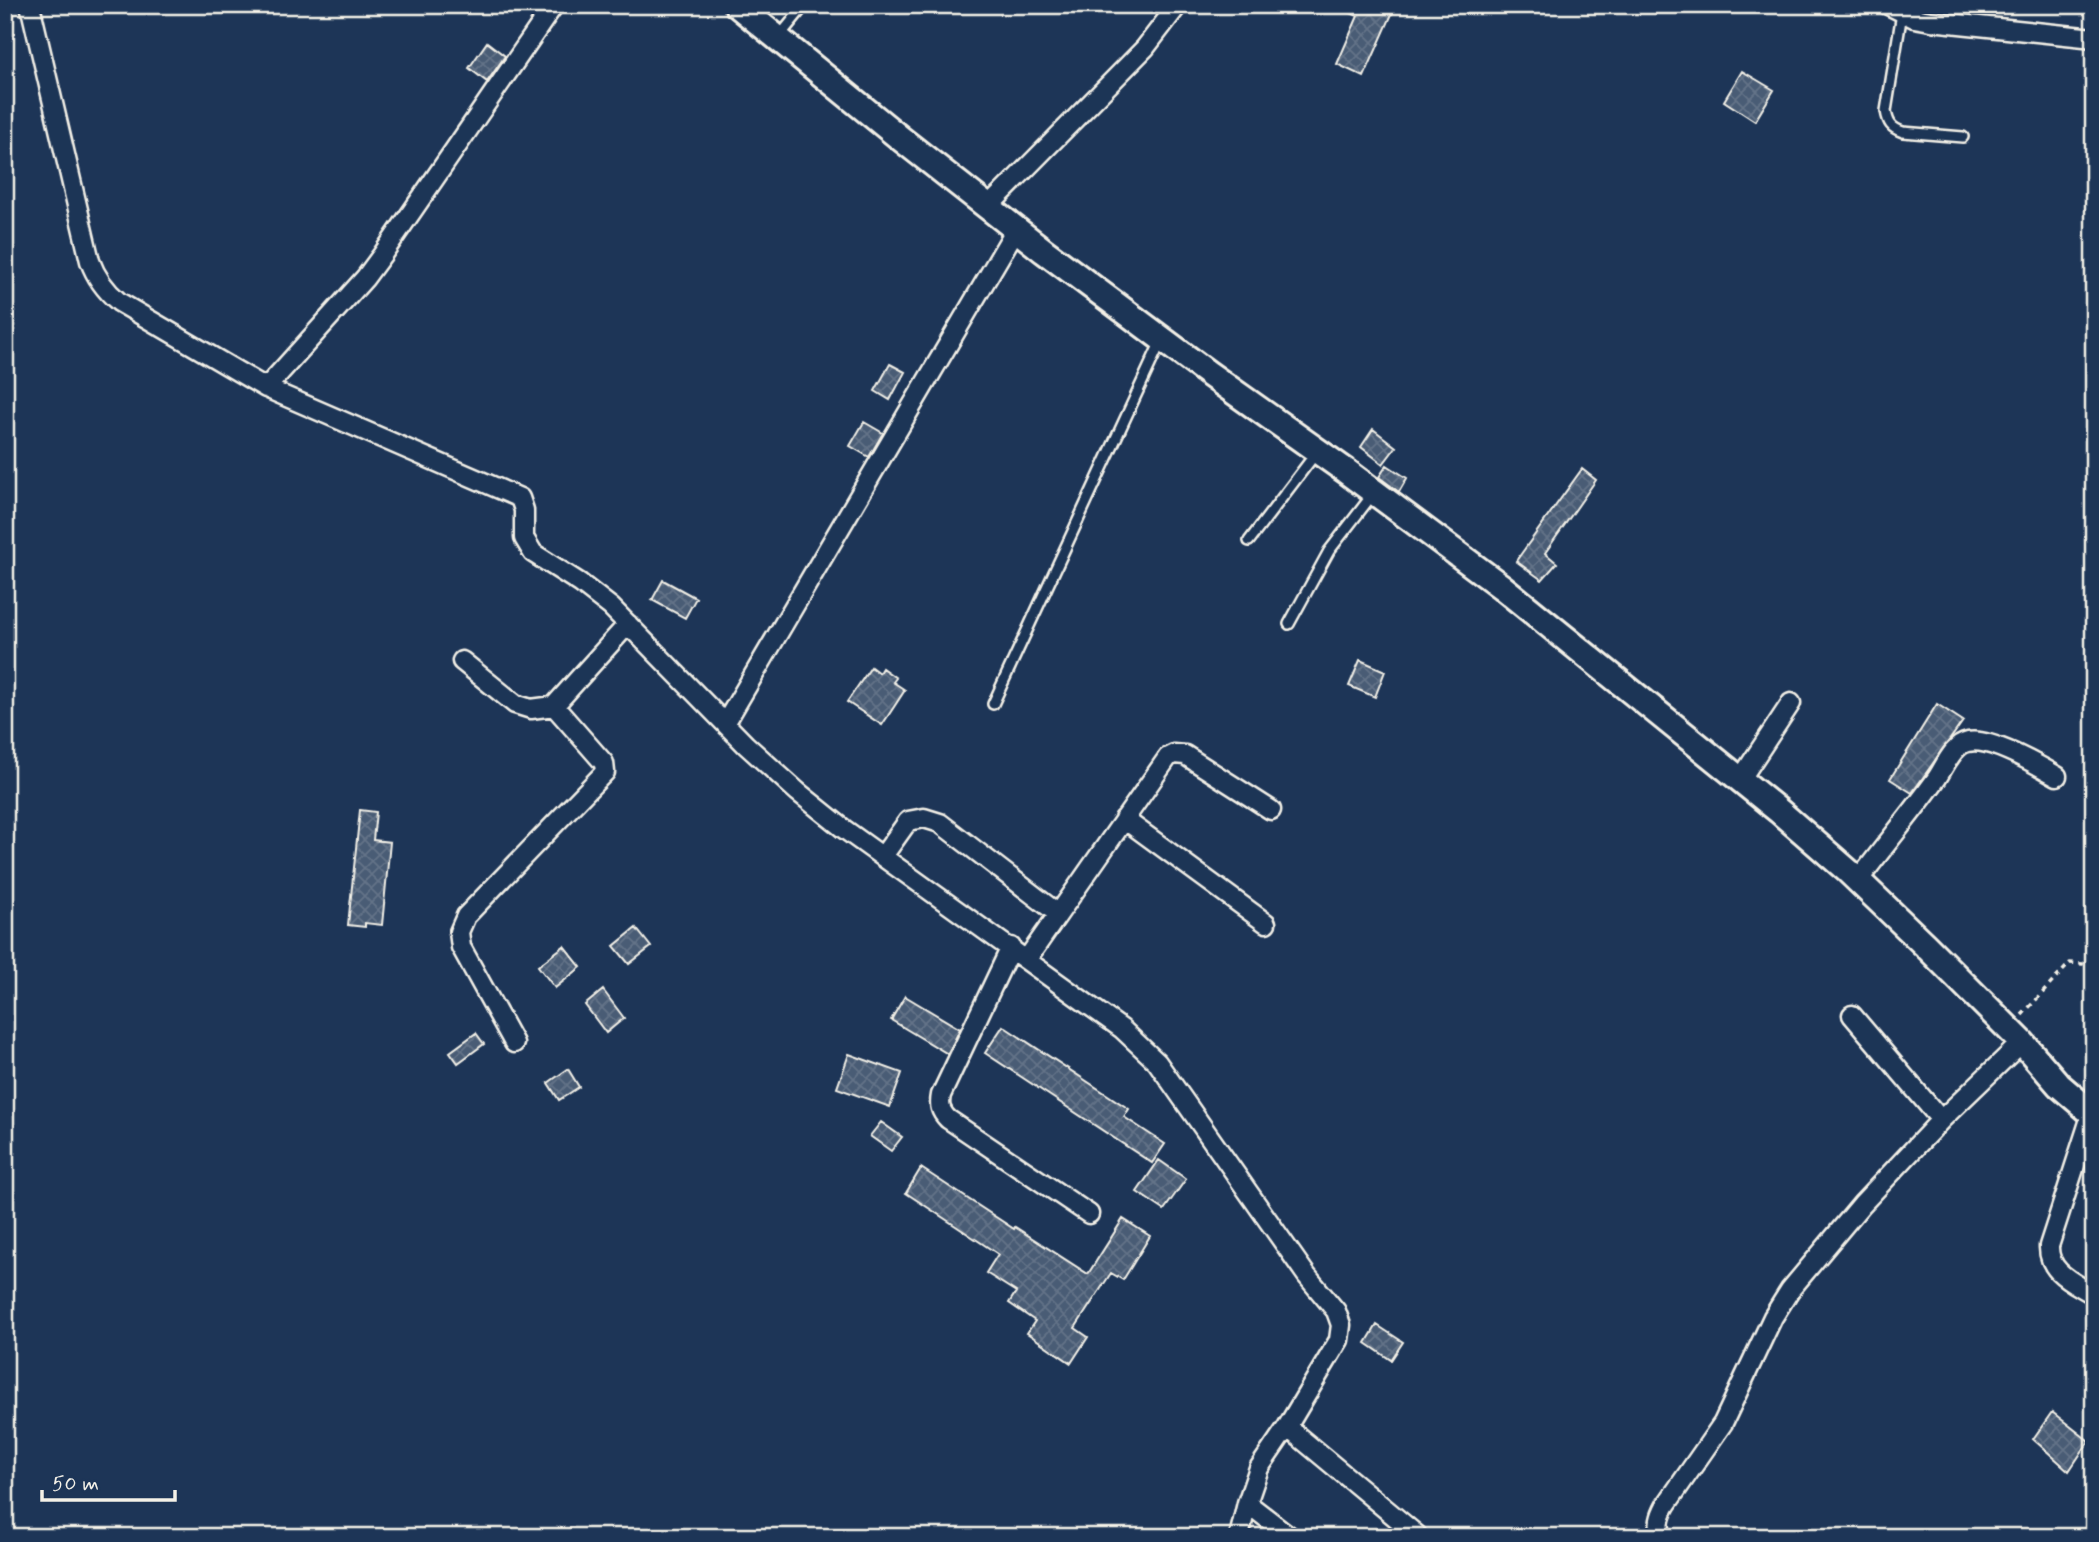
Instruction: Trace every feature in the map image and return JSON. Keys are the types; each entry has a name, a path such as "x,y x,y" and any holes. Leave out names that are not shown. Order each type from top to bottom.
{"main road":[{"path":"737,5 1016,229 1209,374 1502,587 1779,811 1858,881 2016,1036 2059,1084 2093,1114"}],"street":[{"path":"30,5 90,261 100,282 119,302 266,388 520,498 523,510 522,531 527,547 599,597 746,745 798,792 1122,1029 1157,1062 1307,1276 1336,1311 1341,1325 1339,1340 1259,1468 1239,1537"},
{"path":"266,388 365,278 554,5"},
{"path":"988,207 1145,48 1178,5"},
{"path":"1895,9 1931,21 2094,38"},
{"path":"726,722 1016,229"},
{"path":"462,661 515,704 531,709 554,706 628,624"},
{"path":"1740,780 1791,704"},
{"path":"514,1044 461,947 458,932 466,916 605,772 604,763 554,706"},
{"path":"1858,881 1937,778 1956,748 1965,742 1978,741 2024,757 2057,776"},
{"path":"1027,959 1168,757 1174,754 1185,755 1271,810"},
{"path":"883,856 908,821 924,818 940,823 1058,913"},
{"path":"1124,819 1266,923"},
{"path":"1011,947 939,1104 948,1119 1089,1214"},
{"path":"1852,1015 1941,1120"},
{"path":"1661,1537 1658,1529 1666,1505 1723,1423 1781,1303 1862,1204 2016,1036"},
{"path":"2093,1114 2049,1246 2049,1258 2061,1273 2094,1295"},
{"path":"1287,1427 1417,1535"},
{"path":"1247,1503 1291,1537"}],"lane":[{"path":"777,39 805,5"},
{"path":"1895,9 1886,111 1888,121 1894,129 1903,132 1963,137"},
{"path":"993,704 1162,338"},
{"path":"1249,541 1317,452"},
{"path":"1289,624 1329,551 1374,492"}],"path":[{"path":"2016,1036 2065,967 2077,963 2094,970"}],"building":[{"path":"1332,5 1396,5 1364,77 1337,64 1358,16"},
{"path":"487,42 505,56 487,82 469,68"},
{"path":"1742,71 1774,90 1755,121 1724,101"},
{"path":"890,364 905,372 890,400 875,391"},
{"path":"864,422 883,433 869,457 850,446"},
{"path":"1373,429 1396,447 1383,464 1361,447"},
{"path":"1387,465 1407,478 1399,492 1379,477"},
{"path":"1582,469 1596,480 1545,553 1557,563 1542,580 1516,561"},
{"path":"663,580 696,598 685,618 652,600"},
{"path":"1360,660 1385,671 1375,697 1349,686"},
{"path":"871,667 879,673 882,668 896,678 893,682 905,690 882,725 847,702"},
{"path":"1937,704 1963,721 1912,793 1890,779"},
{"path":"360,810 376,812 373,840 390,842 382,925 365,923 365,927 348,925"},
{"path":"636,928 651,947 629,964 614,946"},
{"path":"564,946 581,967 555,988 538,966"},
{"path":"603,990 624,1018 606,1033 585,1005"},
{"path":"905,996 960,1029 948,1054 891,1020"},
{"path":"1003,1026 1129,1109 1124,1117 1165,1144 1152,1163 985,1053"},
{"path":"476,1033 484,1044 458,1063 450,1052"},
{"path":"849,1054 902,1073 890,1107 837,1088"},
{"path":"568,1069 579,1087 559,1100 548,1083"},
{"path":"881,1122 902,1137 891,1151 870,1136"},
{"path":"1159,1160 1186,1179 1164,1210 1137,1192"},
{"path":"921,1168 1088,1274 1123,1219 1150,1236 1123,1280 1111,1273 1075,1328 1088,1337 1071,1363 1027,1333 1035,1321 1009,1303 1016,1292 986,1273 998,1254 906,1193"},
{"path":"1377,1325 1403,1342 1391,1360 1366,1343"},
{"path":"2052,1412 2089,1441 2069,1471 2033,1439"}]}
